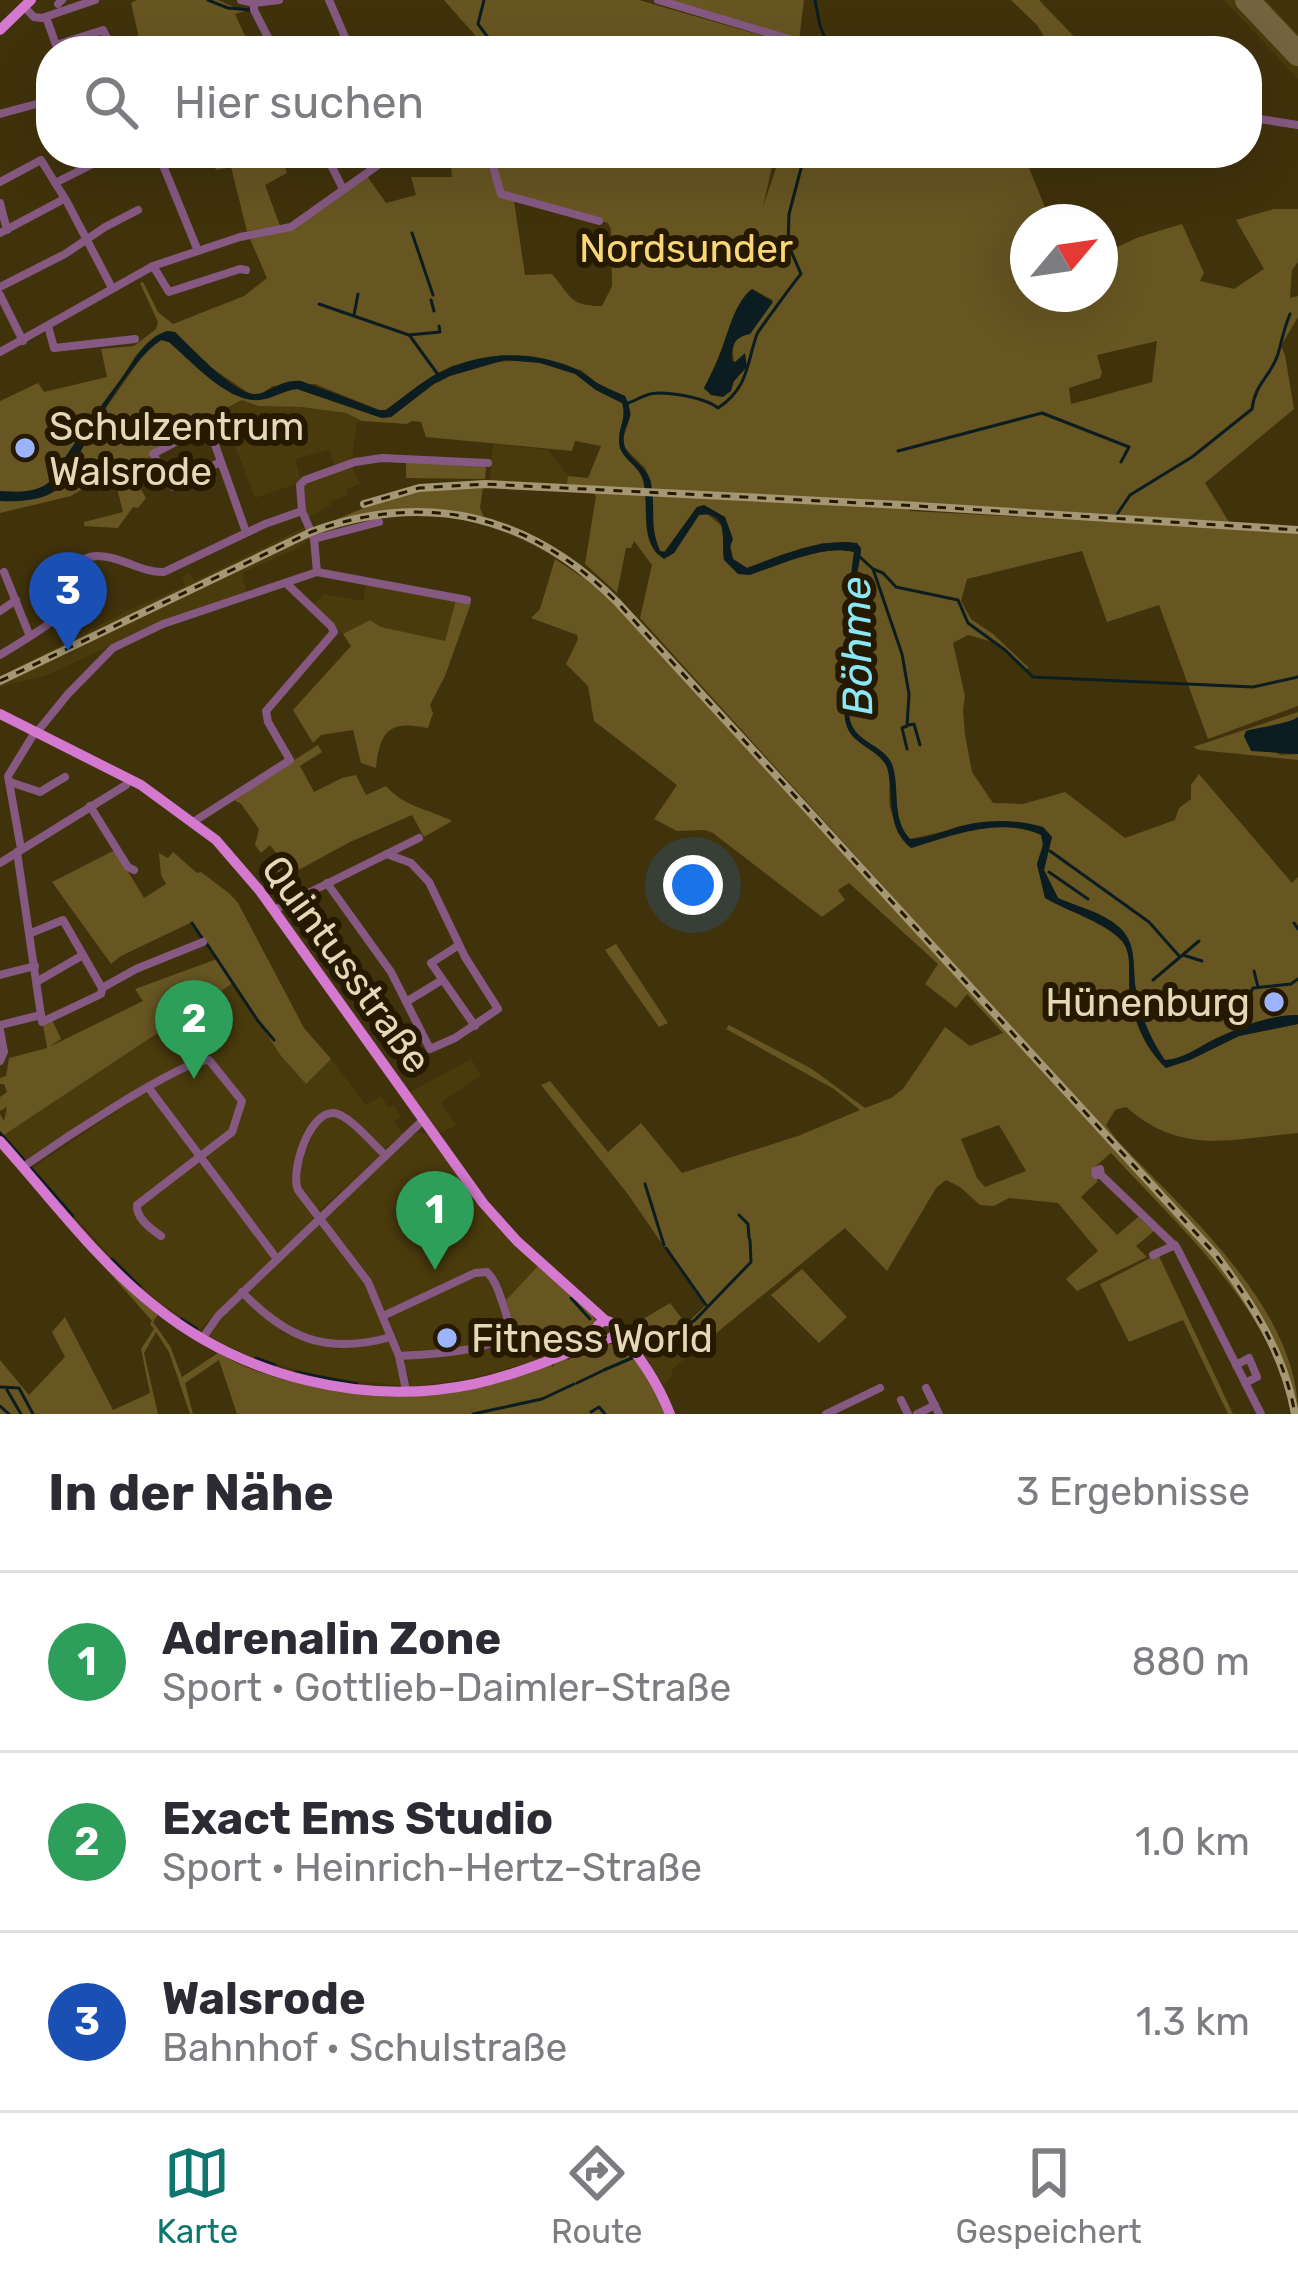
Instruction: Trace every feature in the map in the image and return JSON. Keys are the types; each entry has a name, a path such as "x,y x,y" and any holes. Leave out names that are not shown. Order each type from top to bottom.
{"main road":[{"path":"0,29 28,3"},
{"name":"Quintusstraße","path":"0,714 130,779 194,822 244,869 498,1222 593,1312 605,1330 631,1348 656,1383 670,1414"},
{"path":"0,1141 155,1307 202,1339 245,1360 310,1381 406,1392 458,1387 548,1362 605,1330"}],"street":[{"path":"28,3 34,17 46,17 95,0"},
{"path":"241,0 279,0"},
{"path":"329,0 345,36"},
{"path":"658,0 779,36"},
{"path":"254,3 267,36"},
{"path":"46,17 53,36"},
{"path":"0,114 36,104"},
{"path":"1262,119 1298,125"},
{"path":"0,182 36,161"},
{"path":"46,168 112,288"},
{"path":"55,183 82,168"},
{"path":"164,168 198,251"},
{"path":"332,168 343,189"},
{"path":"0,352 153,266 239,237 291,227 373,168"},
{"path":"493,168 501,194 598,220"},
{"path":"0,203 3,232 64,199"},
{"path":"23,340 0,291 139,210"},
{"path":"153,266 169,292 247,270"},
{"path":"48,326 54,347 135,339"},
{"path":"220,462 173,487 153,454 208,425 246,532"},
{"path":"317,572 314,538 302,511 302,482 355,462 393,458 488,463"},
{"path":"0,655 49,624 71,573 89,557 160,573 302,511"},
{"path":"314,538 379,522"},
{"path":"4,572 29,634"},
{"path":"42,1018 6,779 36,733 112,648 164,624 317,572 467,600"},
{"path":"194,822 290,760 266,711 334,632 286,583"},
{"path":"0,611 16,600"},
{"path":"6,779 40,792 64,777"},
{"path":"0,863 130,779"},
{"path":"90,806 128,868 134,870"},
{"path":"274,910 416,840 411,863"},
{"path":"327,883 372,943 430,1049 498,1009 459,945 436,893 411,863 387,854"},
{"path":"0,1061 4,1052 0,1028 42,1018 101,994 102,988 63,920 31,933"},
{"path":"102,988 202,943"},
{"path":"459,945 431,963 475,1026"},
{"path":"37,981 83,955"},
{"path":"0,975 35,966"},
{"path":"406,1002 442,980"},
{"path":"23,1167 190,1063 204,1059 213,1063 242,1107 232,1132 137,1204 148,1227 161,1236"},
{"path":"148,1087 277,1258"},
{"path":"384,1154 344,1116 328,1113 311,1128 293,1176 298,1190 368,1282 399,1357 406,1392"},
{"path":"202,1339 242,1292 422,1120"},
{"path":"1101,1175 1175,1245 1261,1414"},
{"path":"1153,1255 1175,1245"},
{"path":"383,1316 475,1273 487,1272 496,1282 508,1324 499,1340 399,1357"},
{"path":"242,1292 284,1330 309,1340 339,1346 392,1337"},
{"path":"1236,1365 1249,1358 1252,1361 1257,1377 1245,1383"},
{"path":"826,1414 880,1388"},
{"path":"902,1400 913,1414 937,1410 926,1388"}],"shaded area":[{"path":"1224,0 1266,0 1298,34 1298,79 1262,36"},
{"path":"752,289 773,302 750,334 733,346 732,361 745,353 747,367 731,391 723,397 711,395 704,388 737,309"},
{"path":"167,331 175,332 235,386 254,394 301,381 386,410 448,368 484,358 522,355 576,369 625,396 630,417 624,443 649,477 660,551 665,552 697,507 704,505 725,517 733,539 733,559 747,568 815,545 843,542 861,548 856,584 869,639 850,701 850,720 858,734 890,760 900,822 910,839 989,821 1043,827 1052,837 1044,870 1058,898 1105,917 1129,941 1140,1009 1165,1060 1264,1020 1298,1015 1298,1024 1239,1036 1166,1068 1137,1024 1124,944 1103,927 1045,898 1037,864 1041,835 992,828 911,848 894,822 885,764 846,724 845,701 862,633 851,593 854,552 815,553 749,575 738,574 724,560 720,522 699,515 674,553 664,559 650,542 643,479 620,446 622,403 575,374 540,363 505,360 450,376 391,417 382,418 297,389 259,400 235,395 161,340 117,390 56,490 37,499 0,501 0,491 40,488 54,478 140,351"},
{"path":"242,400 258,406 346,413 362,421 357,422 351,465 360,483 308,518 303,507 304,483 337,471 329,450 295,459 299,483 255,498 230,433 223,435 212,416"},
{"path":"495,444 548,450 568,476 568,484 490,481"},
{"path":"307,526 312,537 296,549 242,573 247,594 162,622 47,675 0,687 0,676 185,586 182,577 190,573 194,581"},
{"path":"367,582 456,600 446,642 381,627 370,620 343,634 313,605 324,594 363,601"},
{"path":"1298,717 1298,754 1251,751 1246,731"},
{"path":"233,983 281,1056 305,1083 331,1059 366,1105 381,1096 401,1116 394,1122 403,1134 383,1150 345,1113 317,1115 292,1170 294,1188 315,1220 280,1253 207,1162 209,1153 227,1139 242,1107 208,1058 169,1072 28,1162 4,1135"},
{"path":"471,1059 481,1075 441,1103 456,1125 437,1135 409,1093"},
{"path":"207,1062 239,1103 229,1132 205,1151 198,1150 154,1088"},
{"path":"144,1093 272,1257 200,1329 158,1301 112,1258 32,1168"},
{"path":"335,1115 378,1157 318,1212 300,1189 297,1173 318,1122"},
{"path":"418,1132 427,1135 482,1207 538,1266 506,1300 500,1281 488,1269 389,1312 384,1310 373,1285 323,1219"},
{"path":"318,1225 367,1285 386,1337 339,1343 310,1338 285,1327 250,1296"},
{"path":"479,1274 492,1279 506,1316 502,1336 467,1348 402,1351 391,1317"},
{"path":"240,1299 282,1332 308,1343 338,1349 388,1342 393,1345 403,1386 317,1376 250,1356 209,1337"},
{"path":"677,1324 677,1333 685,1328 698,1348 671,1370 673,1375 663,1384 645,1355 647,1342"},
{"path":"512,1329 593,1330 591,1336 546,1358 468,1379 411,1387 405,1364 409,1359 499,1345"}],"green space":[{"path":"218,0 234,10 252,9 235,14 245,36 139,36 131,3"},
{"path":"444,0 639,0 763,36 476,36"},
{"path":"671,0 804,0 800,36"},
{"path":"1011,0 1039,0 1074,36 1044,36"},
{"path":"231,168 286,168 287,173 265,185 280,226 247,231"},
{"name":"Nordsunder","path":"451,168 491,168 499,195 514,201 525,275 552,274 567,294 591,306 602,306 612,286 608,223 502,193 494,168 772,168 763,207 776,168 1029,168 1044,204 1010,204 1010,312 1118,312 1118,247 1182,224 1204,273 1200,281 1234,289 1264,269 1236,220 1274,209 1298,209 1298,262 1292,270 1290,298 1298,296 1298,317 1281,346 1294,409 1205,483 1229,522 903,505 910,511 1298,532 1298,706 1208,739 1159,605 1107,622 1082,551 967,579 961,601 971,619 1029,668 993,642 968,635 953,643 965,696 972,772 993,803 1023,804 1065,792 1125,838 1175,820 1179,808 1191,799 1191,785 1199,774 1292,883 1298,877 1298,1015 1253,1023 1165,1061 1140,1009 1129,941 1105,917 1058,898 1044,870 1052,837 1043,827 985,822 910,839 898,814 890,761 850,722 852,691 869,641 857,588 857,543 822,543 747,568 733,559 725,517 697,507 664,552 660,551 652,526 651,482 645,468 624,447 631,414 625,396 581,370 502,355 452,366 386,410 379,410 315,384 273,386 259,395 250,394 213,369 175,332 167,331 136,355 55,477 40,488 0,491 0,401 38,383 44,392 107,377 101,349 134,346 156,329 158,322 140,283 158,312 173,324 244,296 267,278 250,239 290,230 367,176 386,203 416,195 411,177 452,177","holes":["752,289 773,300 750,334 734,344 738,377 704,390","1157,341 1152,382 1071,404 1069,388 1100,378 1097,355"]},
{"path":"161,340 242,396 269,398 297,389 382,418 436,382 469,368 504,361 558,367 622,403 621,447 643,481 647,530 658,555 674,553 699,515 706,513 722,526 723,549 749,575 815,553 854,552 853,593 862,633 845,704 846,723 887,767 891,812 911,848 993,827 1042,835 1037,864 1045,898 1103,927 1124,944 1137,1024 1166,1068 1239,1036 1298,1024 1298,1133 1208,1141 1188,1138 1167,1133 1126,1107 1115,1110 1106,1125 1203,1230 1258,1299 1293,1375 1298,1414 1267,1330 1217,1254 640,618 652,565 634,541 626,548 617,593 585,564 596,496 590,489 487,482 567,484 568,476 588,478 601,446 575,441 572,451 426,437 421,422 362,421 346,413 258,406 242,400 213,415 213,423 202,428 189,419 160,434 172,445 129,468 146,498 118,528 84,526 84,522 123,512 116,484 110,485 109,480 71,496 0,513 0,501 12,501 66,477 101,415 146,351"},
{"path":"406,460 483,465 485,479 406,478"},
{"path":"483,487 480,508 484,517 403,510 323,525 395,495"},
{"path":"555,559 584,575 613,602 1214,1257 1264,1329 1283,1371 1294,1414 1266,1340 1245,1306 1193,1241 1111,1153 1090,1171 1098,1181 1081,1197 1117,1235 1138,1217 1154,1231 1136,1246 1147,1257 1077,1291 1066,1279 1098,1251 1058,1203 1009,1198 994,1206 980,1205 946,1180 936,1188 887,1271 845,1228 698,1348 685,1329 675,1331 677,1324 648,1342 645,1355 623,1331 670,1303 686,1324 705,1306 627,1193 541,1085 550,1081 608,1152 641,1123 682,1173 798,1136 860,1110 834,1089 726,1029 729,1025 812,1069 865,1108 903,1089 945,1027 970,1046 1003,1033 967,994 956,1008 925,984 938,964 849,883 838,890 845,900 822,917 713,833 677,831 654,819 677,785 594,721 588,686 566,664 577,635 531,618 540,609","holes":["999,1125 1026,1171 985,1187 961,1139"]},
{"path":"456,600 471,603 430,705 433,713 428,728 404,726 389,731 380,745 376,768 361,763 353,730 321,735 313,743 293,710 351,646 343,634 370,620 381,627 445,641"},
{"path":"1298,712 1288,722 1246,731 1280,755 1298,754 1298,760 1193,747"},
{"path":"318,745 322,752 300,766 314,792 356,775 366,795 386,786 409,803 452,821 424,837 412,815 282,879 276,868 283,862 270,845 261,853 255,845 259,829 232,799"},
{"path":"115,850 144,898 166,884 159,853 168,858 173,852 230,894 304,1028 331,1059 306,1084 281,1056 233,983 4,1135 0,1114 4,1121 7,1107 0,1111 0,1097 7,1092 0,1078 6,1076 9,1058 47,1048 43,1025 52,1020 61,1039 49,1047 143,1001 135,989 217,959 192,922 111,964 52,882"},
{"path":"616,944 668,1023 659,1027 605,950"},
{"path":"0,1146 158,1315 153,1322 170,1346 182,1377 218,1353 265,1374 322,1388 381,1395 433,1394 553,1367 601,1343 616,1342 640,1365 666,1414 237,1414 219,1360 185,1383 190,1414 169,1352 156,1332 144,1353 158,1414 0,1414 0,1360 29,1395 65,1357 52,1332 65,1317 113,1410 150,1393 141,1349 154,1329 152,1321"},
{"path":"1158,1254 1233,1414 1228,1414 1183,1320 1129,1342 1100,1284"},
{"path":"538,1266 590,1312 595,1320 593,1330 512,1329 506,1300"},
{"path":"802,1269 847,1317 819,1343 771,1295"}],"waterway":[{"path":"208,0 251,10"},
{"path":"484,0 478,24 487,36"},
{"path":"815,0 824,36"},
{"path":"628,403 663,393 718,408 736,392 757,334 801,274 788,244 789,214 801,168"},
{"path":"412,233 433,295"},
{"path":"354,315 358,294"},
{"path":"431,300 434,311"},
{"path":"319,304 409,335 440,332 439,326"},
{"path":"893,503 1116,516 1130,495 1192,457 1252,409 1275,362 1290,314"},
{"path":"410,336 439,376"},
{"path":"898,451 1042,413 1129,447 1121,462"},
{"name":"Böhme","path":"860,557 873,569 902,654 909,694 907,726 902,728 907,749"},
{"name":"Böhme","path":"873,569 896,587 958,600 968,623 1033,677 1253,687 1298,677"},
{"path":"909,725 914,724 920,745"},
{"path":"1050,851 1149,922 1180,957"},
{"path":"1049,872 1088,899"},
{"path":"192,923 204,941"},
{"path":"1294,923 1298,929"},
{"path":"1153,980 1199,941"},
{"path":"207,944 274,1040"},
{"path":"1183,955 1202,961"},
{"path":"1254,971 1258,987"},
{"path":"1236,1032 1231,1020 1243,1009 1253,988 1298,979"},
{"path":"0,1133 24,1160"},
{"path":"30,1167 73,1216"},
{"path":"645,1184 664,1245"},
{"path":"739,1215 748,1224 749,1238"},
{"path":"679,1330 695,1320 751,1262 750,1240"},
{"path":"666,1248 706,1305"},
{"path":"112,1259 140,1287"},
{"path":"571,1298 590,1319"},
{"path":"181,1319 197,1329"},
{"path":"626,1333 642,1351"},
{"path":"571,1346 585,1338"},
{"path":"605,1343 618,1342 631,1356"},
{"path":"256,1358 275,1365"},
{"path":"604,1370 632,1358"},
{"path":"577,1383 602,1371"},
{"path":"296,1372 357,1384"},
{"path":"473,1414 542,1399 574,1384"},
{"path":"0,1387 19,1388 33,1414"},
{"path":"7,1390 21,1414"},
{"path":"0,1406 9,1414"},
{"path":"591,1412 599,1407 605,1414"}],"runway":[{"path":"1247,0 1298,54"}],"railway":[{"path":"364,504 419,488 485,484 1298,530"},
{"path":"0,681 311,532 354,519 436,513 475,519 549,548 617,602 1216,1255 1265,1330 1295,1414"}],"place":[{"name":"Schulzentrum Walsrode","path":"25,448"},
{"name":"Walsrode","path":"68,651"},
{"name":"Hünenburg","path":"1274,1002"},
{"name":"Exact Ems Studio","path":"194,1079"},
{"name":"Adrenalin Zone","path":"435,1270"},
{"name":"Fitness World","path":"447,1338"}]}
